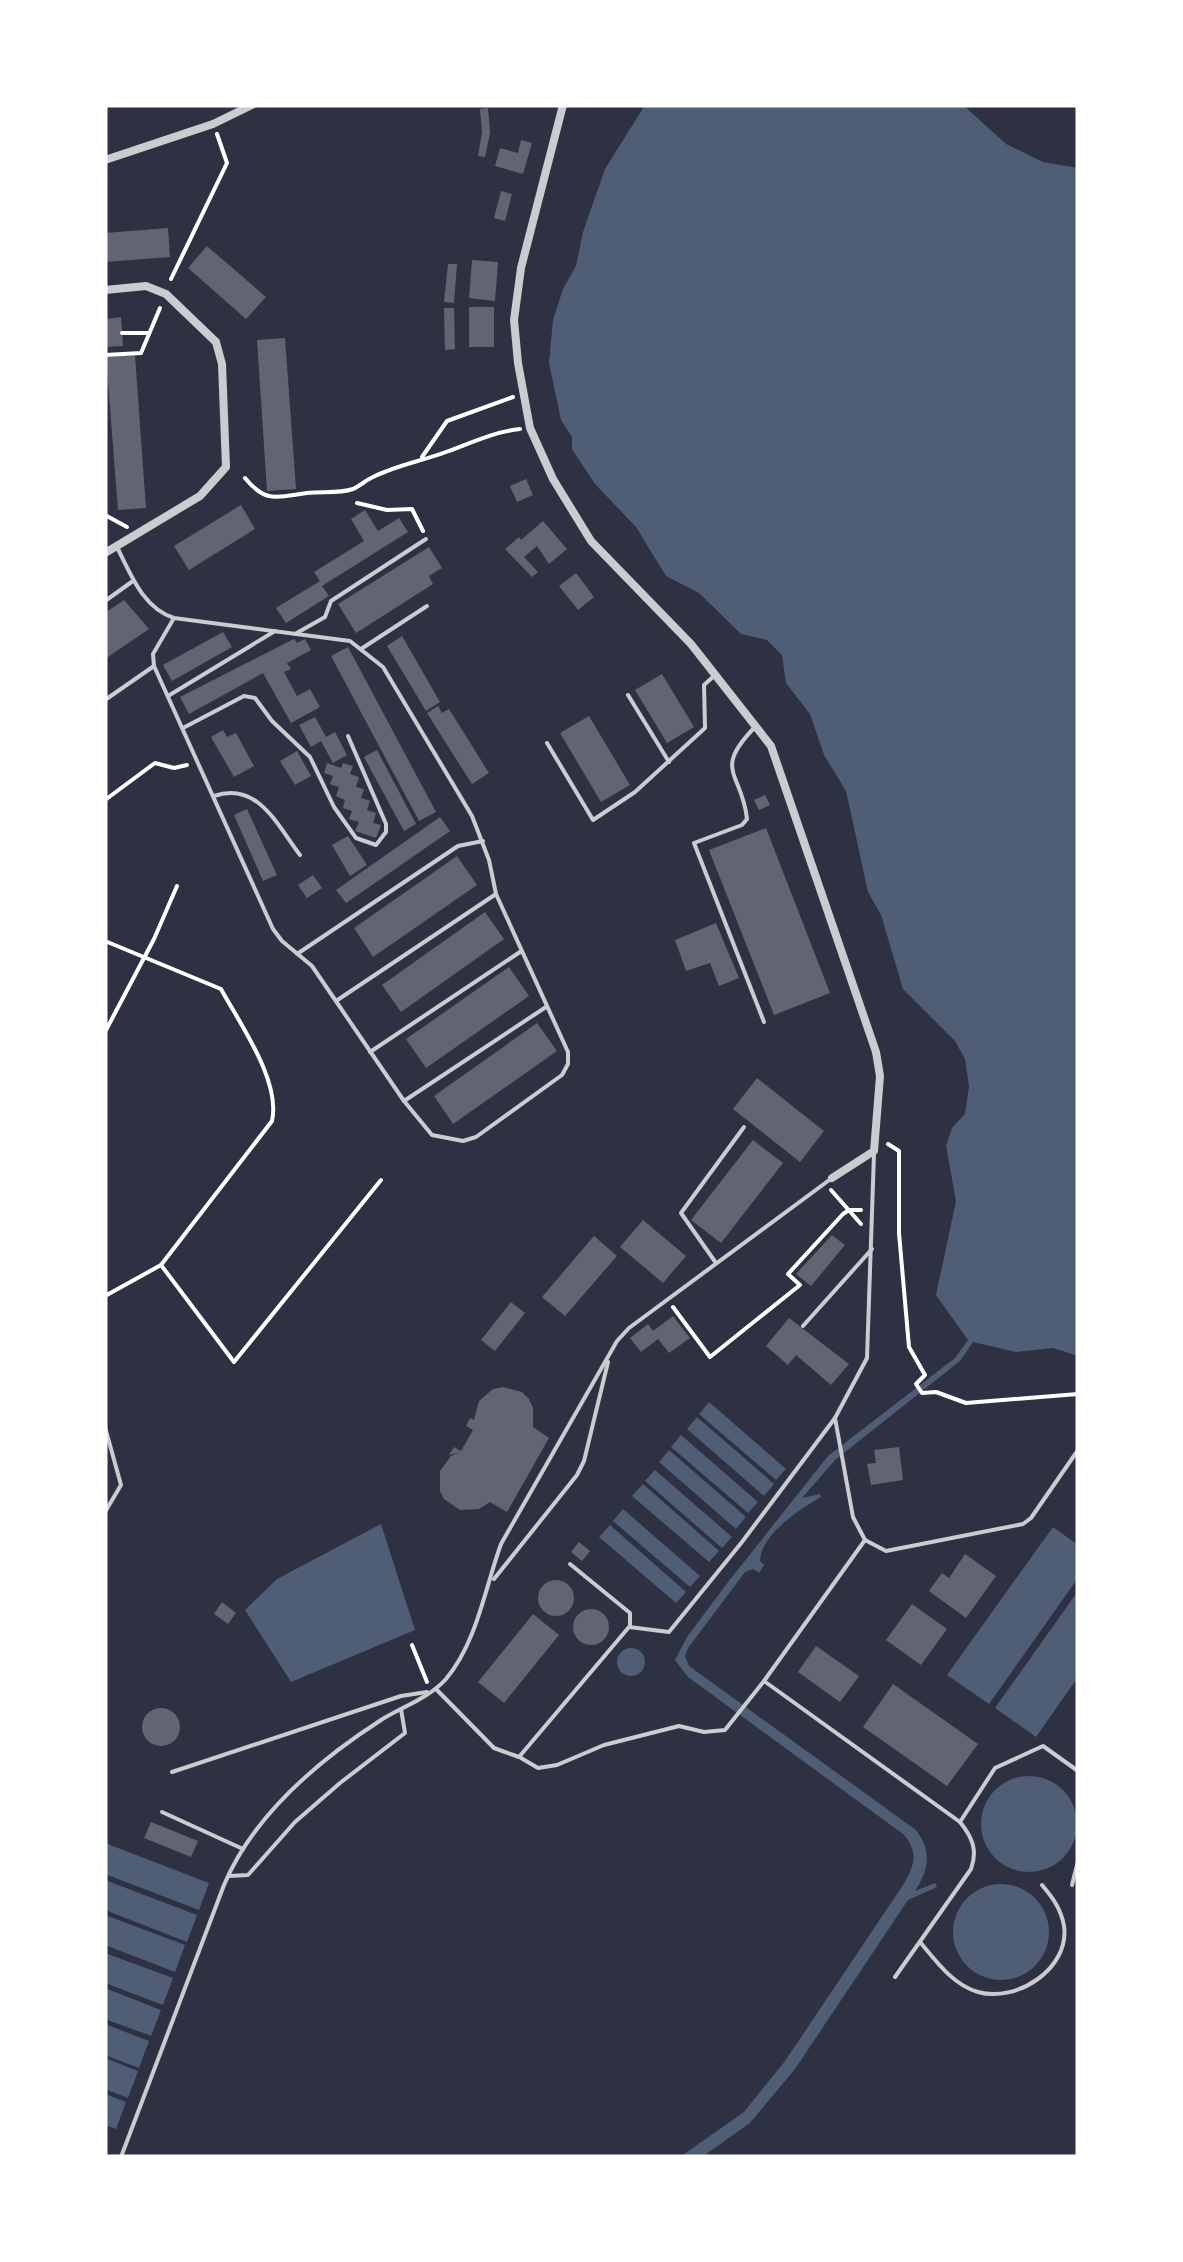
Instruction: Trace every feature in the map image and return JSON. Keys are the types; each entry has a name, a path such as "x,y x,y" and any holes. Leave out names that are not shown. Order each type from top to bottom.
{"street":[{"path":"105,160 213,124 252,105"},
{"path":"564,105 521,268 514,320 530,428 553,479 591,541 691,644 771,746 876,1052 880,1076 874,1151 829,1180"},
{"path":"105,290 146,286 166,294 216,342 222,364 226,467 200,496 105,553"}],"lane":[{"path":"295,634 325,618 331,601 426,539"},
{"path":"117,546 148,604 158,612 174,618 350,641 383,667 430,742 483,840 496,894 568,1052 568,1064 562,1074 476,1137 462,1142 432,1135 404,1101 312,966 282,941 274,929 154,666 153,654 174,618"},
{"path":"105,602 134,580"},
{"path":"361,648 427,606"},
{"path":"168,696 276,632"},
{"path":"105,700 154,666"},
{"path":"547,743 593,820 635,792 705,728 704,686 715,675"},
{"path":"628,695 669,762"},
{"path":"183,728 244,696 255,698 272,721 310,757 334,806 356,838 376,844 386,832 386,824 348,736"},
{"path":"758,725 733,752 731,766 748,819 742,825 694,843 764,1022"},
{"path":"214,796 236,792 250,795 300,856"},
{"path":"298,954 458,846 483,840"},
{"path":"336,1001 496,894"},
{"path":"370,1052 522,951"},
{"path":"404,1101 547,1007"},
{"path":"716,1263 681,1213 744,1128"},
{"path":"630,1628 669,1632 835,1418 867,1358 874,1151"},
{"path":"121,2157 227,1876 257,1827 326,1760 446,1679 492,1580 501,1544 617,1341 629,1328 829,1180"},
{"path":"803,1326 872,1249"},
{"path":"492,1580 577,1475 584,1461 609,1358"},
{"path":"835,1418 853,1518 865,1540 886,1551 1023,1524 1078,1450"},
{"path":"105,1427 121,1485 105,1512"},
{"path":"433,1690 494,1748 538,1768 556,1765 604,1744 679,1726 704,1732 725,1730 865,1540"},
{"path":"519,1757 630,1628 630,1613 570,1564"},
{"path":"764,1681 960,1822 973,1843 976,1856 972,1869 895,1978"},
{"path":"172,1772 401,1696 433,1690"},
{"path":"227,1876 248,1875 296,1822 340,1782 405,1733 401,1710"},
{"path":"960,1822 995,1768 1044,1746 1078,1771"},
{"path":"162,1812 242,1848"},
{"path":"1072,1884 1078,1861"},
{"path":"920,1942 960,1984 980,1993 1008,1995 1029,1986 1048,1970 1059,1952 1065,1930 1058,1905 1042,1885"}],"path":[{"path":"172,279 227,164 213,124"},
{"path":"105,355 140,353 166,294"},
{"path":"122,334 150,333"},
{"path":"422,457 448,421 523,394"},
{"path":"246,478 257,493 284,499 355,488 422,457 441,454 497,432 530,428"},
{"path":"358,502 387,510 412,509 426,539"},
{"path":"105,515 127,527"},
{"path":"105,800 155,763 174,768 187,764"},
{"path":"105,1032 177,886"},
{"path":"105,941 221,989 270,1082 275,1106 272,1121 162,1265 105,1296"},
{"path":"875,1137 899,1150 900,1233 909,1347 925,1375 916,1384 922,1393 936,1392 966,1403 1078,1394"},
{"path":"162,1265 234,1362 381,1180"},
{"path":"829,1180 872,1236"},
{"path":"668,1299 710,1357 800,1285 788,1274 849,1210 874,1211"},
{"path":"412,1644 433,1690"}],"water":[{"path":"645,105 963,105 1006,144 1043,162 1078,168 1078,1356 1053,1348 1016,1352 973,1342 960,1361 835,1460 802,1498 820,1494 821,1497 774,1532 762,1551 760,1561 764,1565 759,1573 753,1569 745,1572 688,1648 685,1656 689,1666 916,1830 925,1845 927,1860 915,1891 935,1883 937,1887 908,1900 795,2069 750,2123 702,2157 680,2157 744,2112 785,2061 903,1885 913,1853 903,1834 688,1677 675,1660 687,1637 728,1582 828,1456 955,1358 968,1340 936,1295 956,1201 946,1146 952,1128 965,1114 969,1087 965,1059 955,1041 903,989 881,915 868,892 846,791 824,755 810,714 786,683 782,655 767,640 741,634 699,593 666,576 636,527 595,484 572,449 572,437 561,420 549,363 553,320 576,266 583,232 605,169"},
{"path":"709,1402 786,1469 776,1480 699,1414"},
{"path":"697,1417 774,1484 764,1496 687,1429"},
{"path":"681,1435 758,1502 748,1513 671,1447"},
{"path":"669,1450 746,1517 736,1529 659,1462"},
{"path":"655,1470 732,1537 722,1548 645,1481"},
{"path":"643,1484 719,1551 709,1562 632,1496"},
{"path":"623,1509 700,1576 690,1587 613,1521"},
{"path":"381,1524 415,1630 291,1682 245,1610 277,1579"},
{"path":"610,1525 686,1592 676,1603 599,1537"},
{"path":"1053,1527 1078,1545 1078,1578 989,1704 947,1675"},
{"path":"1078,1591 1078,1677 1036,1737 995,1708"},
{"path":"631,1648 641,1652 645,1662 641,1672 631,1676 621,1672 617,1662 621,1652"},
{"path":"1020,1776 1038,1776 1056,1784 1069,1797 1077,1824 1074,1843 1056,1864 1038,1872 1020,1872 1002,1864 989,1851 981,1833 981,1815 989,1797 1002,1784"},
{"path":"105,1843 209,1883 199,1910 105,1874"},
{"path":"105,1880 197,1915 187,1942 105,1910"},
{"path":"1001,1884 1019,1888 1035,1898 1045,1914 1049,1932 1045,1950 1035,1966 1019,1976 1001,1980 983,1976 967,1966 957,1950 953,1932 957,1914 967,1898 983,1888"},
{"path":"105,1915 185,1945 175,1972 105,1945"},
{"path":"105,1953 173,1978 163,2005 105,1983"},
{"path":"105,1988 161,2010 151,2036 105,2019"},
{"path":"105,2024 149,2041 139,2068 105,2055"},
{"path":"105,2058 138,2071 128,2098 105,2089"},
{"path":"105,2094 126,2102 116,2129 105,2125"}],"building":[{"path":"488,108 490,133 485,157 478,156 480,109"},
{"path":"521,140 532,143 523,174 495,166 500,148 518,153"},
{"path":"501,191 512,194 505,221 494,218"},
{"path":"168,228 170,257 105,262 105,233"},
{"path":"207,246 266,297 246,319 188,268"},
{"path":"472,260 498,262 495,301 469,298"},
{"path":"448,264 457,264 454,303 444,302"},
{"path":"469,307 494,307 494,347 469,347"},
{"path":"444,308 454,308 455,349 445,350"},
{"path":"121,317 123,346 105,347 105,319"},
{"path":"285,338 296,489 267,491 257,340"},
{"path":"135,355 146,508 118,510 106,357"},
{"path":"526,479 533,495 517,502 510,486"},
{"path":"241,505 255,529 189,570 174,546"},
{"path":"365,510 378,531 399,518 408,532 322,586 329,596 286,623 276,608 320,581 314,572 364,541 351,519"},
{"path":"543,521 567,549 549,564 537,546 524,557 538,572 532,577 505,549"},
{"path":"429,547 442,568 429,576 433,584 356,633 338,604"},
{"path":"576,573 594,597 578,610 559,586"},
{"path":"124,600 149,629 105,659 105,613"},
{"path":"223,632 232,647 172,681 163,665"},
{"path":"402,636 440,702 426,711 387,646"},
{"path":"294,639 297,643 305,639 311,650 287,663 291,669 284,672 297,696 310,689 320,707 291,723 263,673 189,714 180,697"},
{"path":"348,647 436,812 419,821 331,656"},
{"path":"662,674 694,727 667,743 635,690"},
{"path":"438,706 442,713 449,709 489,773 472,784 427,713"},
{"path":"589,716 630,785 601,802 560,733"},
{"path":"315,717 326,737 335,732 347,755 333,763 321,741 311,747 299,725"},
{"path":"223,730 227,737 236,733 254,766 234,777 211,737"},
{"path":"377,750 416,824 404,831 364,757"},
{"path":"297,751 311,776 295,785 280,761"},
{"path":"327,763 341,768 343,763 353,766 350,774 359,777 356,787 364,789 361,798 370,801 367,810 376,813 373,823 381,825 376,838 355,831 359,822 349,819 352,811 343,808 345,800 336,796 339,787 330,784 333,776 324,773"},
{"path":"765,795 770,805 759,810 754,800"},
{"path":"247,809 277,875 263,881 234,815"},
{"path":"440,817 450,831 346,903 336,890"},
{"path":"766,828 830,993 774,1015 709,850"},
{"path":"348,836 367,865 350,876 332,845"},
{"path":"457,856 477,885 373,957 354,928"},
{"path":"313,875 322,888 307,898 298,885"},
{"path":"485,912 504,939 401,1012 382,985"},
{"path":"716,923 739,978 719,986 710,963 686,971 675,940"},
{"path":"509,967 529,996 426,1068 406,1039"},
{"path":"537,1023 557,1051 453,1124 434,1096"},
{"path":"757,1078 824,1131 800,1162 733,1109"},
{"path":"753,1140 783,1163 721,1243 691,1220"},
{"path":"643,1220 686,1256 663,1283 620,1247"},
{"path":"832,1235 845,1245 811,1286 796,1274"},
{"path":"594,1236 617,1256 565,1316 542,1297"},
{"path":"511,1302 525,1313 495,1351 481,1340"},
{"path":"673,1316 690,1338 669,1353 658,1339 641,1352 630,1338 648,1324 653,1331"},
{"path":"789,1318 849,1364 831,1385 796,1355 788,1365 766,1346"},
{"path":"503,1387 522,1392 529,1399 533,1427 549,1438 507,1512 490,1502 479,1509 460,1510 444,1499 440,1471 451,1456 460,1452 449,1455 454,1447 461,1451 473,1430 466,1426 470,1418 474,1420 479,1401 493,1389"},
{"path":"899,1447 903,1480 871,1485 867,1464 876,1463 874,1450"},
{"path":"579,1542 590,1551 582,1561 571,1552"},
{"path":"965,1554 996,1576 966,1618 929,1591 942,1573 949,1578"},
{"path":"556,1580 568,1586 574,1598 568,1610 556,1616 544,1610 538,1598 544,1586"},
{"path":"222,1602 236,1613 228,1624 214,1614"},
{"path":"912,1604 947,1629 921,1665 886,1640"},
{"path":"591,1609 604,1614 609,1627 604,1640 591,1645 578,1640 573,1627 578,1614"},
{"path":"533,1614 559,1635 504,1703 478,1682"},
{"path":"816,1646 859,1676 840,1702 798,1672"},
{"path":"893,1684 978,1744 947,1786 863,1727"},
{"path":"161,1708 174,1714 180,1727 174,1740 161,1746 148,1740 142,1727 148,1714"},
{"path":"151,1822 198,1841 191,1857 144,1838"}]}
